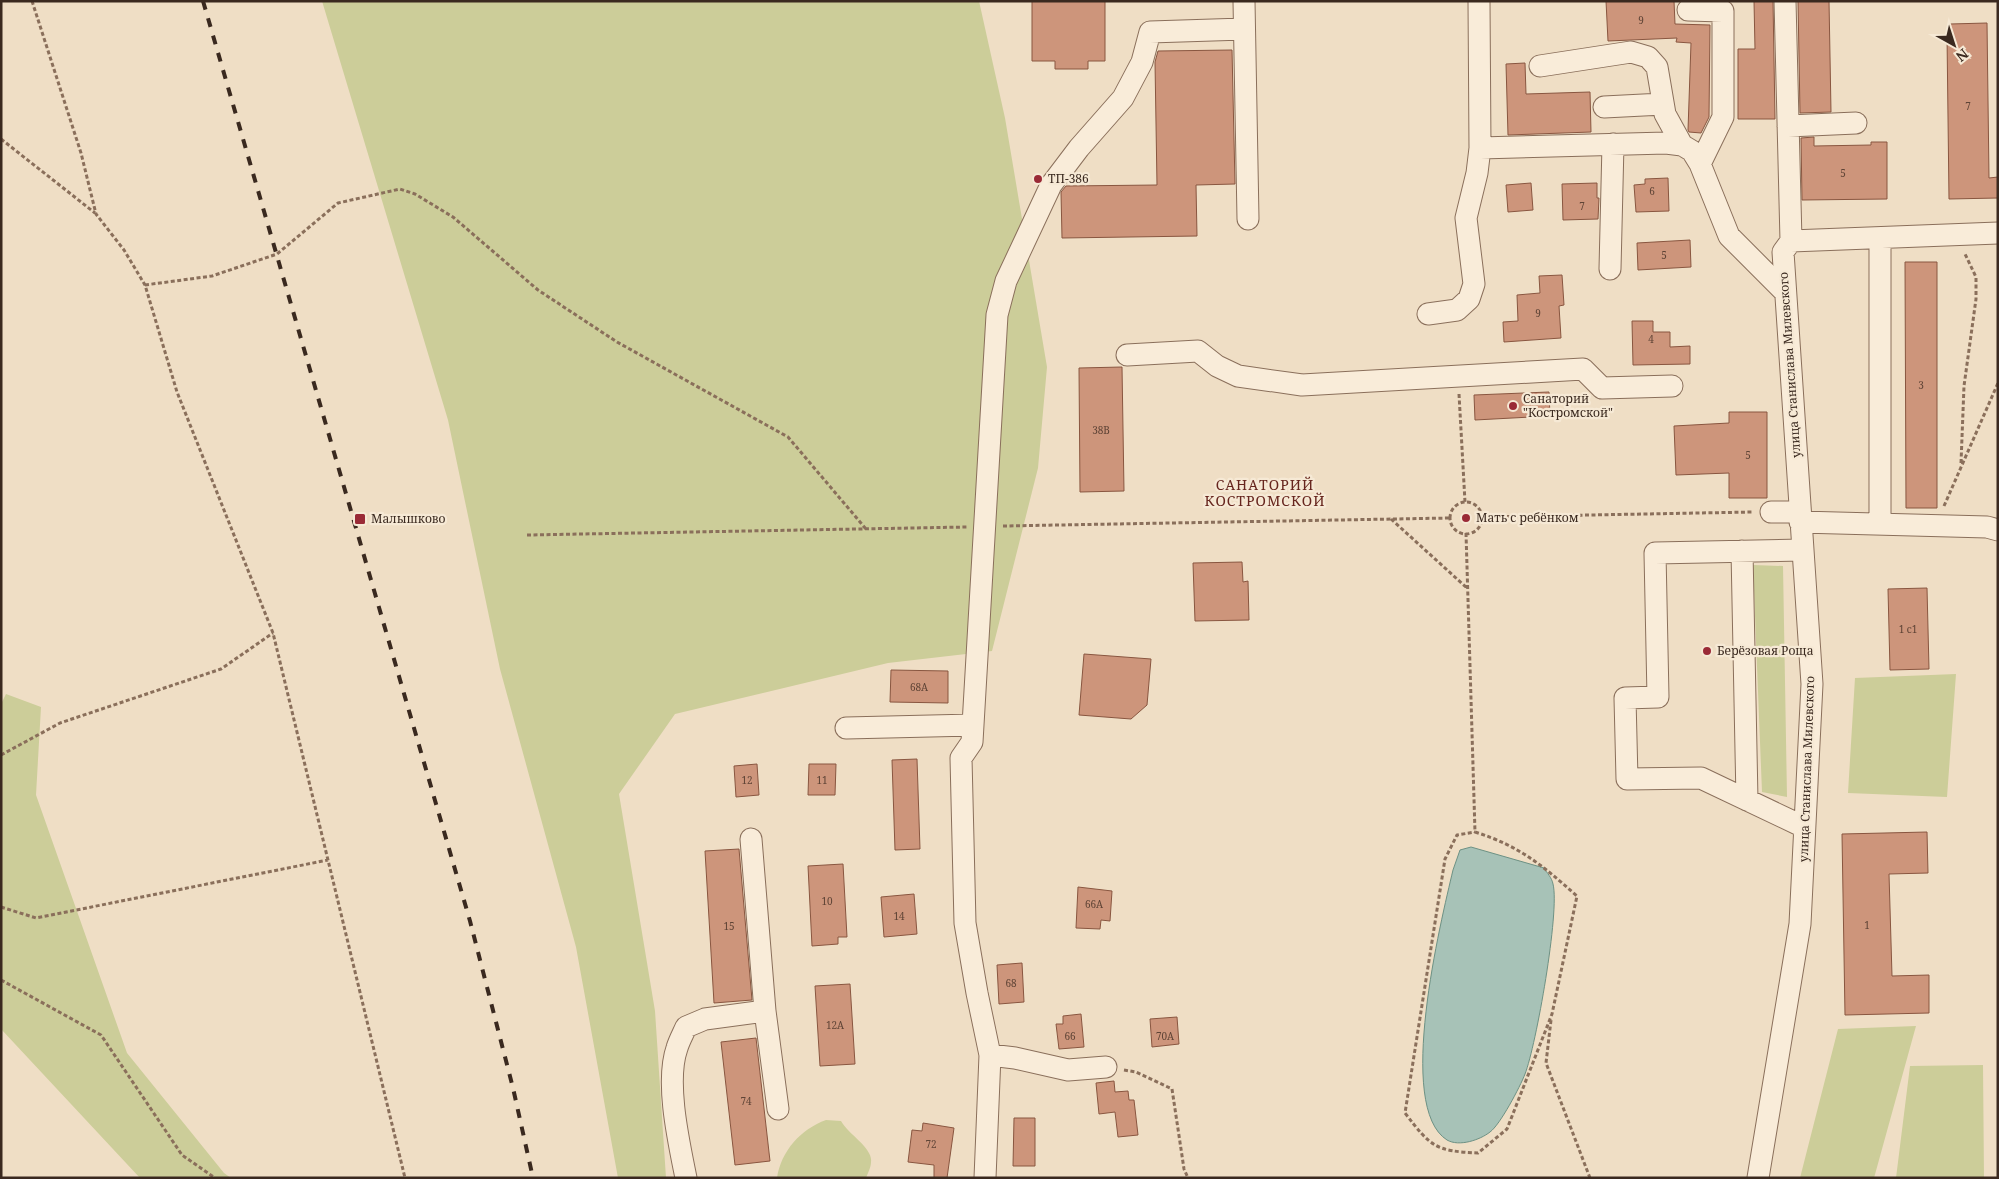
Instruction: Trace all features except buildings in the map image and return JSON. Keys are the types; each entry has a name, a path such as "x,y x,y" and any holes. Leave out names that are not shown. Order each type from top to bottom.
{"street":[{"path":"1244,1 1248,219"},
{"path":"1428,314 1457,310 1469,299 1474,284 1466,218 1478,174 1480,148 1479,1"},
{"name":"улица Станислава Милевского","path":"1758,1178 1800,924 1812,684 1783,252 1791,241 1785,1"},
{"path":"1688,10 1723,11 1723,117 1700,164"},
{"path":"985,1178 990,1055 976,993 966,923 961,758 972,742 997,315 1006,281 1051,185 1079,148 1123,98 1142,62 1150,32 1244,29"},
{"path":"1540,66 1631,52 1648,57 1657,67 1663,104 1671,127 1682,145"},
{"path":"1604,107 1663,104"},
{"path":"1788,126 1856,123"},
{"path":"1480,148 1666,143 1682,145 1692,151 1700,164 1729,236 1785,292"},
{"path":"1610,269 1613,144"},
{"path":"1791,241 1998,233"},
{"path":"1880,238 1880,524"},
{"path":"1127,355 1198,351 1217,366 1238,376 1302,385 1583,369 1602,388 1672,386"},
{"path":"1771,512 1800,517 1880,524 1994,531"},
{"path":"1802,550 1655,553 1658,697 1625,698 1625,707 1627,778 1702,778 1804,827"},
{"path":"1742,551 1747,800"},
{"path":"846,728 973,725"},
{"path":"751,839 765,1011 778,1109"},
{"path":"686,1178 676,1130 673,1070 676,1048 686,1027 705,1019 765,1011"},
{"path":"990,1055 1015,1058 1068,1070 1106,1067"}],"path":[{"path":"32,1 81,152 96,214"},
{"path":"1,139 96,214 124,250 144,285 177,392 273,633 405,1178"},
{"path":"144,285 212,276 277,254 338,203 400,189 415,194 453,217 538,290 617,342 788,437 866,529"},
{"path":"1957,235 1976,277 1976,299 1964,386 1961,463"},
{"path":"1458,376 1465,502"},
{"path":"1928,526 1942,512 1961,463 1998,383"},
{"path":"1465,502 1478,507 1482,517 1476,530 1466,534 1454,528 1450,517 1455,506 1465,502"},
{"path":"1482,517 1771,512"},
{"path":"1391,519 1468,588"},
{"path":"1466,534 1475,832"},
{"path":"1,756 60,722 221,669 273,633"},
{"path":"1552,1014 1507,1129 1478,1153 1451,1152 1427,1141 1405,1113 1445,859 1457,835 1475,832 1499,840 1537,860 1577,896 1552,1014 1546,1063 1590,1178"},
{"path":"1,906 36,918 328,860"},
{"path":"1,980 101,1035 182,1155 215,1178"},
{"path":"1106,1067 1136,1072 1172,1089 1184,1169 1188,1178"}],"green space":[{"path":"322,1 979,1 1005,118 1047,367 1038,468 992,651 888,663 675,714 619,794 655,1011 666,1178 618,1178 576,947 500,669 448,420"},
{"path":"1753,565 1783,566 1787,797 1762,792"},
{"path":"1956,674 1947,797 1848,793 1855,678"},
{"path":"6,694 41,707 36,795 127,1053 224,1173 231,1178 140,1178 1,1029 1,704"},
{"path":"1916,1026 1874,1178 1800,1178 1838,1029"},
{"path":"1983,1065 1984,1178 1896,1178 1910,1066"},
{"path":"826,1120 841,1121 868,1152 871,1157 871,1164 866,1178 777,1178 783,1159 794,1142 808,1129"}],"shaded area":[{"path":"1471,847 1544,868 1552,882 1554,899 1553,921 1541,1009 1530,1059 1519,1088 1499,1122 1490,1132 1475,1140 1457,1143 1447,1140 1432,1121 1424,1091 1423,1054 1432,969 1447,895 1460,850"}],"railway":[{"path":"203,1 470,921 513,1088 533,1178"}],"place":[{"name":"ТП-386","path":"1038,179"},
{"name":"Санаторий \"Костромской\"","path":"1513,406"},
{"name":"Мать с ребёнком","path":"1466,518"},
{"name":"Малышково","path":"360,519"},
{"name":"Берёзовая Роща","path":"1707,651"}],"district":[{"name":"САНАТОРИЙ КОСТРОМСКОЙ","path":"1265,494"}]}
